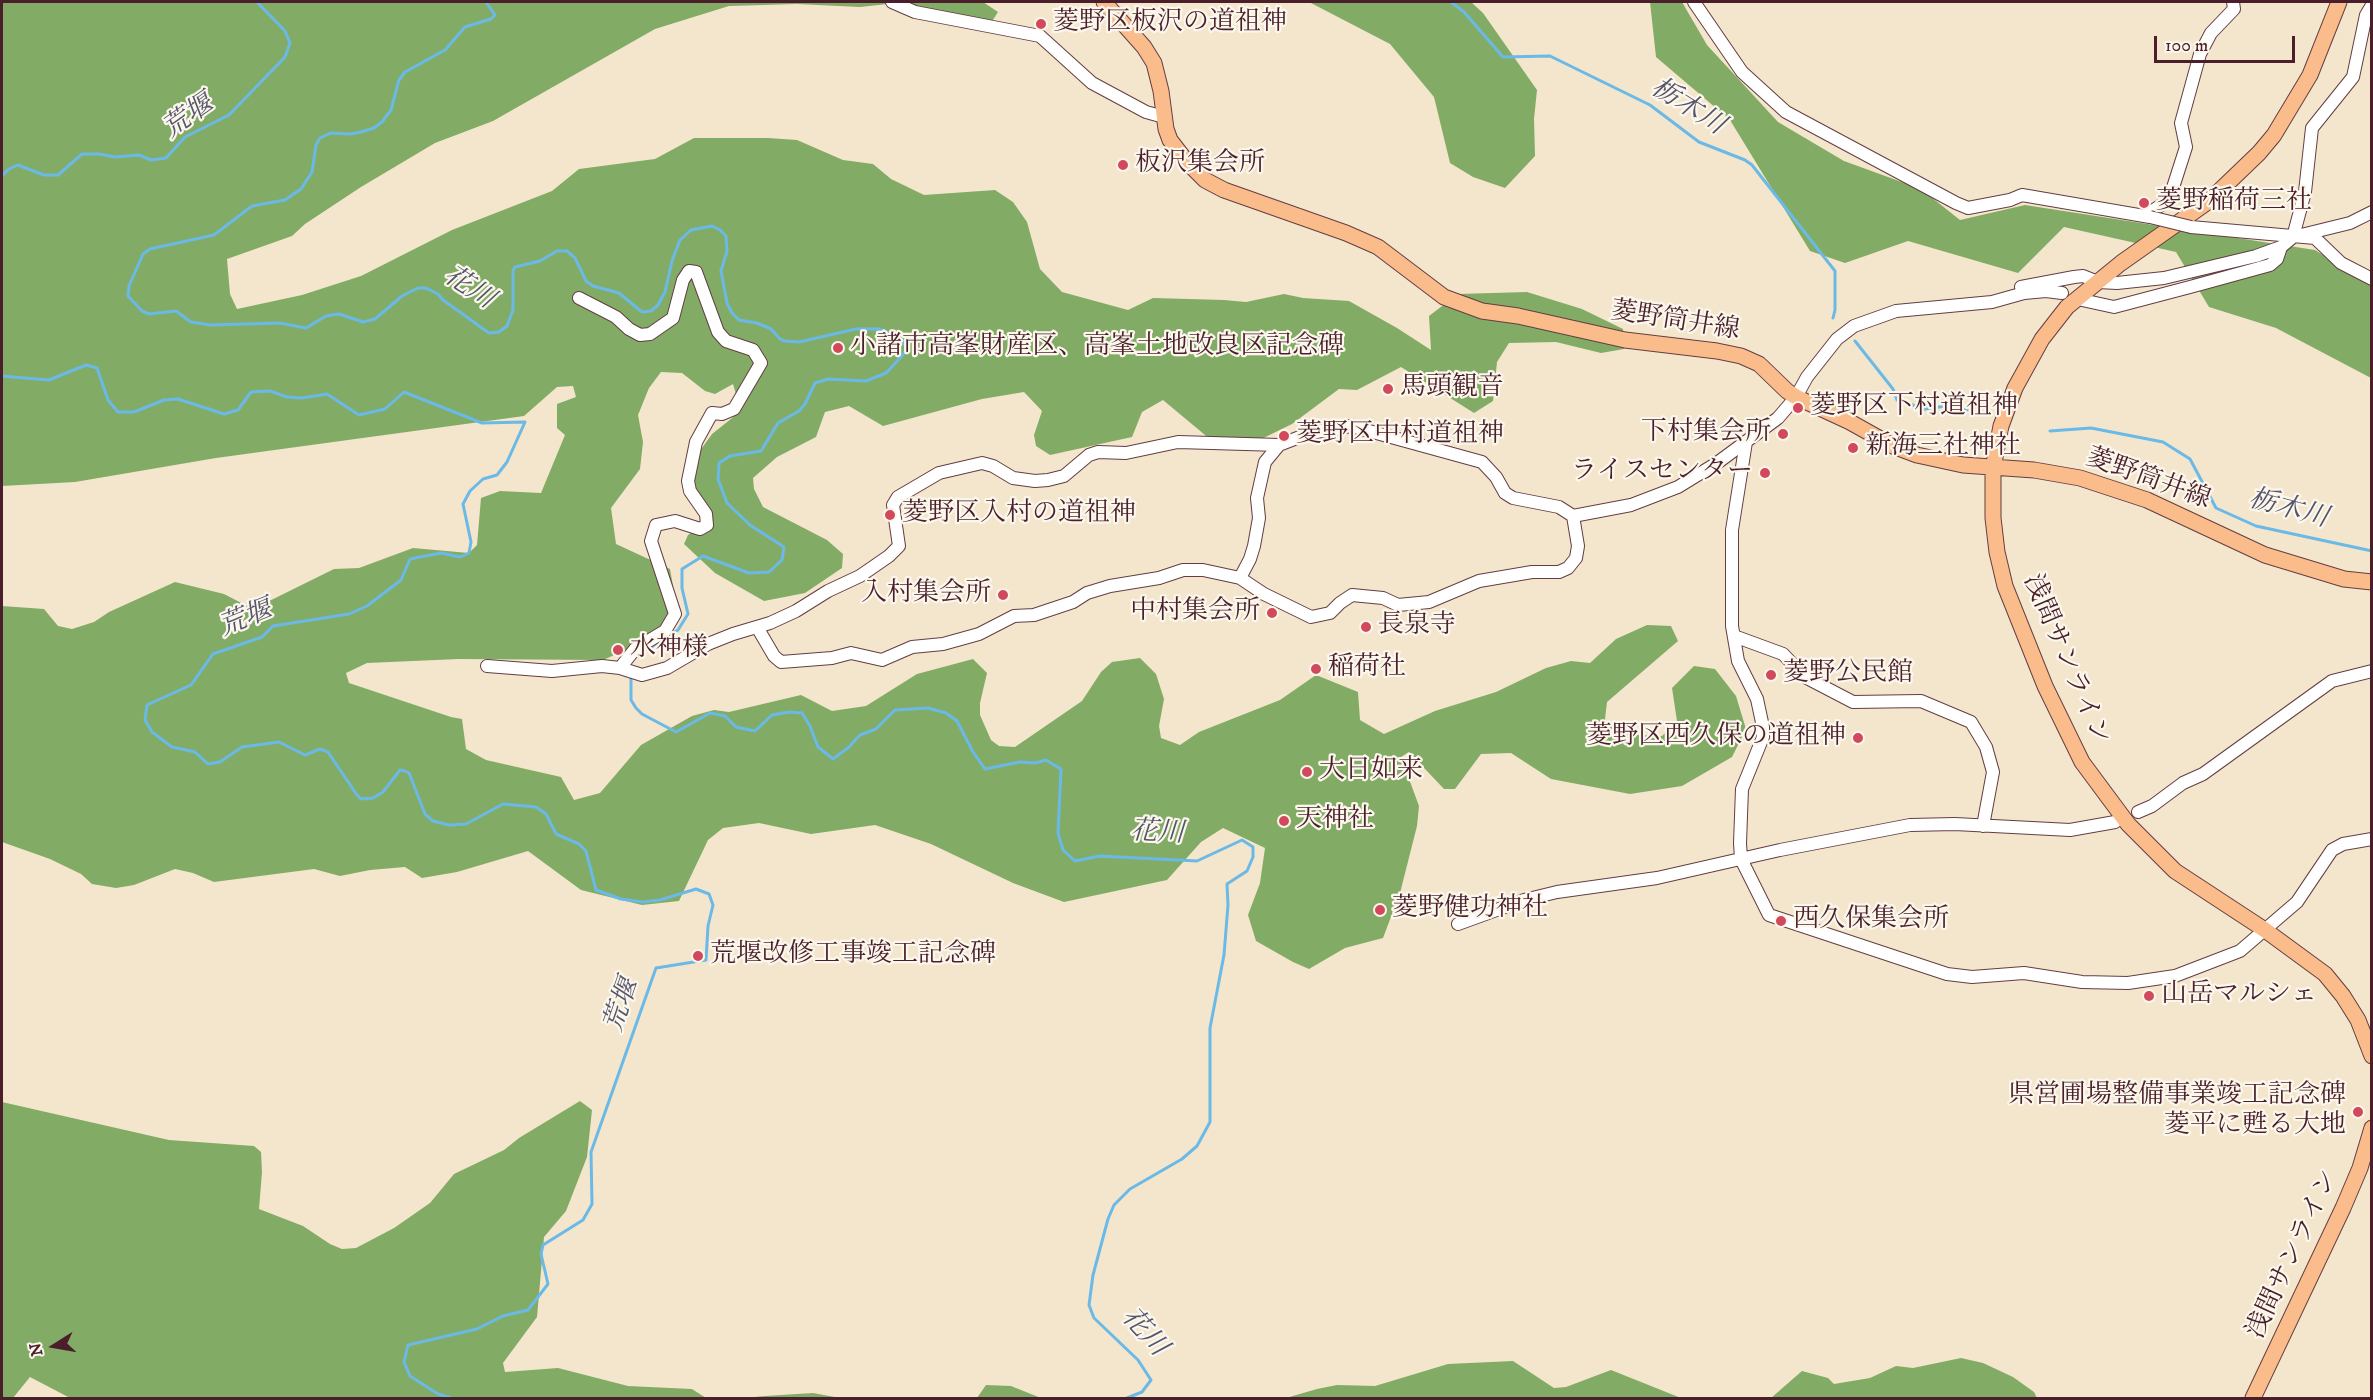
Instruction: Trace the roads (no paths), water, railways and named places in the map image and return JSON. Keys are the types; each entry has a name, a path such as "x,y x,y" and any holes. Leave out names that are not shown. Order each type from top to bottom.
{"main road":[{"name":"菱野筒井線","path":"1104,2 1144,47 1154,63 1161,91 1166,129 1176,150 1205,180 1224,190 1346,233 1378,247 1444,297 1462,306 1625,340 1741,356 1760,364 1796,397 1893,447 1941,461 1993,468 2034,470 2080,478 2147,500 2265,555 2344,579 2372,582"},
{"name":"浅間サンライン","path":"2339,2 2310,75 2274,135 2259,153 2210,201 2067,307 2042,339 2015,388 2001,426 1993,468 1995,529 2005,586 2045,686 2082,762 2128,824 2175,872 2265,930 2325,974 2343,996 2358,1020 2372,1056"},
{"name":"浅間サンライン","path":"2253,1398 2343,1208 2360,1168 2372,1128"}],"street":[{"path":"892,2 915,12 1040,36 1092,83 1146,112 1164,117"},
{"path":"1694,2 1742,72 1786,112 1968,208 2010,200 2022,195 2148,216 2191,227 2315,238 2341,263 2372,279"},
{"path":"2148,216 2169,200 2186,147 2181,123 2200,54 2211,33 2234,9 2232,2"},
{"path":"2293,237 2305,192 2312,128 2353,77 2366,15 2372,5"},
{"path":"1992,302 2019,287 2083,276 2098,282 2117,283 2164,278 2256,256 2281,247 2293,237 2350,223 2372,212"},
{"path":"2082,300 2114,307 2190,287 2270,265 2277,259 2281,247"},
{"path":"579,298 616,317 640,335 650,334 673,318 683,280 688,271 696,272 718,332 726,341 753,350 761,363 734,409 722,414 712,413 696,442 688,482 690,491 706,514 706,525 700,529 675,521 656,525 651,541 675,614 665,631 635,649 620,668"},
{"path":"1240,578 1254,546 1258,518 1257,498 1265,462 1279,445 1294,437 1334,427 1352,426 1376,431 1482,462 1496,477 1505,493 1513,498 1559,507 1573,516 1631,505 1678,487 1717,463 1778,418 1796,397 1807,377 1837,339 1854,326 1896,311 1992,302 2024,293 2046,291 2062,293"},
{"path":"487,666 552,671 602,666 620,668 642,675 667,668 708,644 796,611 828,591 860,576 889,556 898,546 893,505 897,496 939,473 982,463 993,466 1013,478 1035,481 1064,476 1089,455 1098,452 1126,453 1178,442 1279,445"},
{"path":"1746,442 1732,530 1734,636 1738,661 1757,699 1763,737 1742,789 1741,859 1769,915 1947,974 1972,977 2024,973 2082,982 2128,983 2175,976 2240,951 2297,902 2332,850 2343,844 2372,839"},
{"path":"757,627 774,656 781,662 851,653 882,660 912,647 943,644 979,634 1014,616 1034,615 1110,586 1148,580 1183,570 1203,570 1240,578 1264,594 1311,617 1330,613 1352,595 1383,598 1398,604 1429,602 1479,581 1532,572 1559,572 1568,568 1576,558 1578,546 1573,516"},
{"path":"1734,636 1783,654 1805,676 1853,702 1921,700 1971,722 1986,747 1993,772 1983,826"},
{"path":"2138,812 2152,806 2183,783 2203,774 2332,681 2372,671"},
{"path":"1458,924 1524,900 1557,892 1657,878 1910,825 2070,830 2115,822"}],"waterway":[{"name":"荒堰","path":"2,176 9,169 18,165 44,175 58,175 82,154 115,157 139,155 151,160 166,158 185,137 229,115 285,57 290,43 285,31 257,2"},
{"name":"花川","path":"486,2 495,15 491,19 465,27 445,50 405,72 399,80 391,110 382,122 374,128 361,132 331,133 320,138 316,145 312,172 301,189 285,200 252,206 214,235 150,249 143,254 129,286 128,296 142,311 149,314 176,311 191,322 210,325 280,323 306,328 326,316 339,314 363,322 375,319 402,296 418,288 426,288 438,294 489,333 499,332 507,326 513,310 513,271 515,267 540,261 557,251 567,251 575,258 586,281 593,286 619,293 642,312 651,311 658,305 665,292 672,261 680,240 691,230 712,226 726,236 727,251 721,271 727,303 739,320 757,323 771,329 785,341 799,342 856,329 879,329 902,340 906,348 903,355 886,373 866,381 828,379 815,383 805,404 799,411 778,423 761,451 730,456 719,463 718,479 727,503 750,525 784,547 782,560 769,572 749,573 703,556 682,569 682,588 688,614 678,630 648,649"},
{"name":"栃木川","path":"1451,2 1464,12 1503,57 1550,56 1650,105 1699,142 1745,160 1752,165 1835,271 1833,318"},
{"name":"栃木川","path":"1855,341 1893,389 1897,400 1925,409 1946,406 1967,410"},
{"name":"荒堰","path":"2,376 49,380 86,365 97,368 108,400 118,412 134,412 164,400 178,399 224,414 238,410 251,392 270,391 287,397 302,398 327,394 359,415 385,409 404,392 482,423 525,422 507,462 497,475 483,479 470,491 463,504 471,542 469,553 460,557 441,553 410,559 401,580 367,606 349,614 273,626 262,637 213,654 191,685 147,705 145,720 152,732 172,747 195,752 208,764 220,762 242,747 279,742 305,755 320,749 328,752 361,799 373,798 383,792 400,770 405,771 409,773 425,814 433,821 449,825 466,824 503,804 536,807 546,814 556,834 579,844 586,851 596,890 621,899 643,902 660,900 696,889 709,894 713,905 708,926 706,960 656,968 591,1152 592,1204 583,1220 543,1245 541,1254 548,1284 528,1310 503,1316 477,1329 408,1345 404,1362 410,1376 438,1394 451,1398"},
{"name":"栃木川","path":"2050,431 2091,428 2163,442 2190,459 2216,508 2256,526 2372,551"},
{"name":"花川","path":"631,677 631,700 636,708 642,714 676,732 710,713 725,716 736,727 755,731 772,715 789,712 802,713 818,747 833,759 860,735 876,729 895,710 928,708 946,713 957,721 985,769 1020,762 1035,763 1046,760 1061,769 1058,833 1063,850 1075,861 1100,856 1197,861 1242,840 1253,847 1253,857 1247,871 1227,884 1228,905 1224,955 1210,1028 1210,1122 1197,1146 1182,1159 1130,1189 1114,1205 1093,1275 1089,1305 1094,1318 1138,1360 1151,1380 1142,1392 1127,1398"}],"place":[{"name":"菱野区板沢の道祖神","path":"1041,24"},
{"name":"板沢集会所","path":"1123,165"},
{"name":"菱野稲荷三社","path":"2144,203"},
{"name":"小諸市高峯財産区、高峯土地改良区記念碑","path":"838,348"},
{"name":"馬頭観音","path":"1388,389"},
{"name":"菱野区下村道祖神","path":"1798,408"},
{"name":"下村集会所","path":"1783,434"},
{"name":"菱野区中村道祖神","path":"1284,436"},
{"name":"新海三社神社","path":"1853,448"},
{"name":"ライスセンター","path":"1765,473"},
{"name":"菱野区入村の道祖神","path":"890,515"},
{"name":"入村集会所","path":"1003,595"},
{"name":"中村集会所","path":"1272,613"},
{"name":"長泉寺","path":"1366,627"},
{"name":"水神様","path":"618,650"},
{"name":"稲荷社","path":"1316,669"},
{"name":"菱野公民館","path":"1771,675"},
{"name":"菱野区西久保の道祖神","path":"1858,738"},
{"name":"大日如来","path":"1307,772"},
{"name":"天神社","path":"1284,821"},
{"name":"菱野健功神社","path":"1380,910"},
{"name":"西久保集会所","path":"1781,921"},
{"name":"荒堰改修工事竣工記念碑","path":"698,956"},
{"name":"山岳マルシェ","path":"2149,996"},
{"name":"県営圃場整備事業竣工記念碑 菱平に甦る大地","path":"2358,1112"}]}
